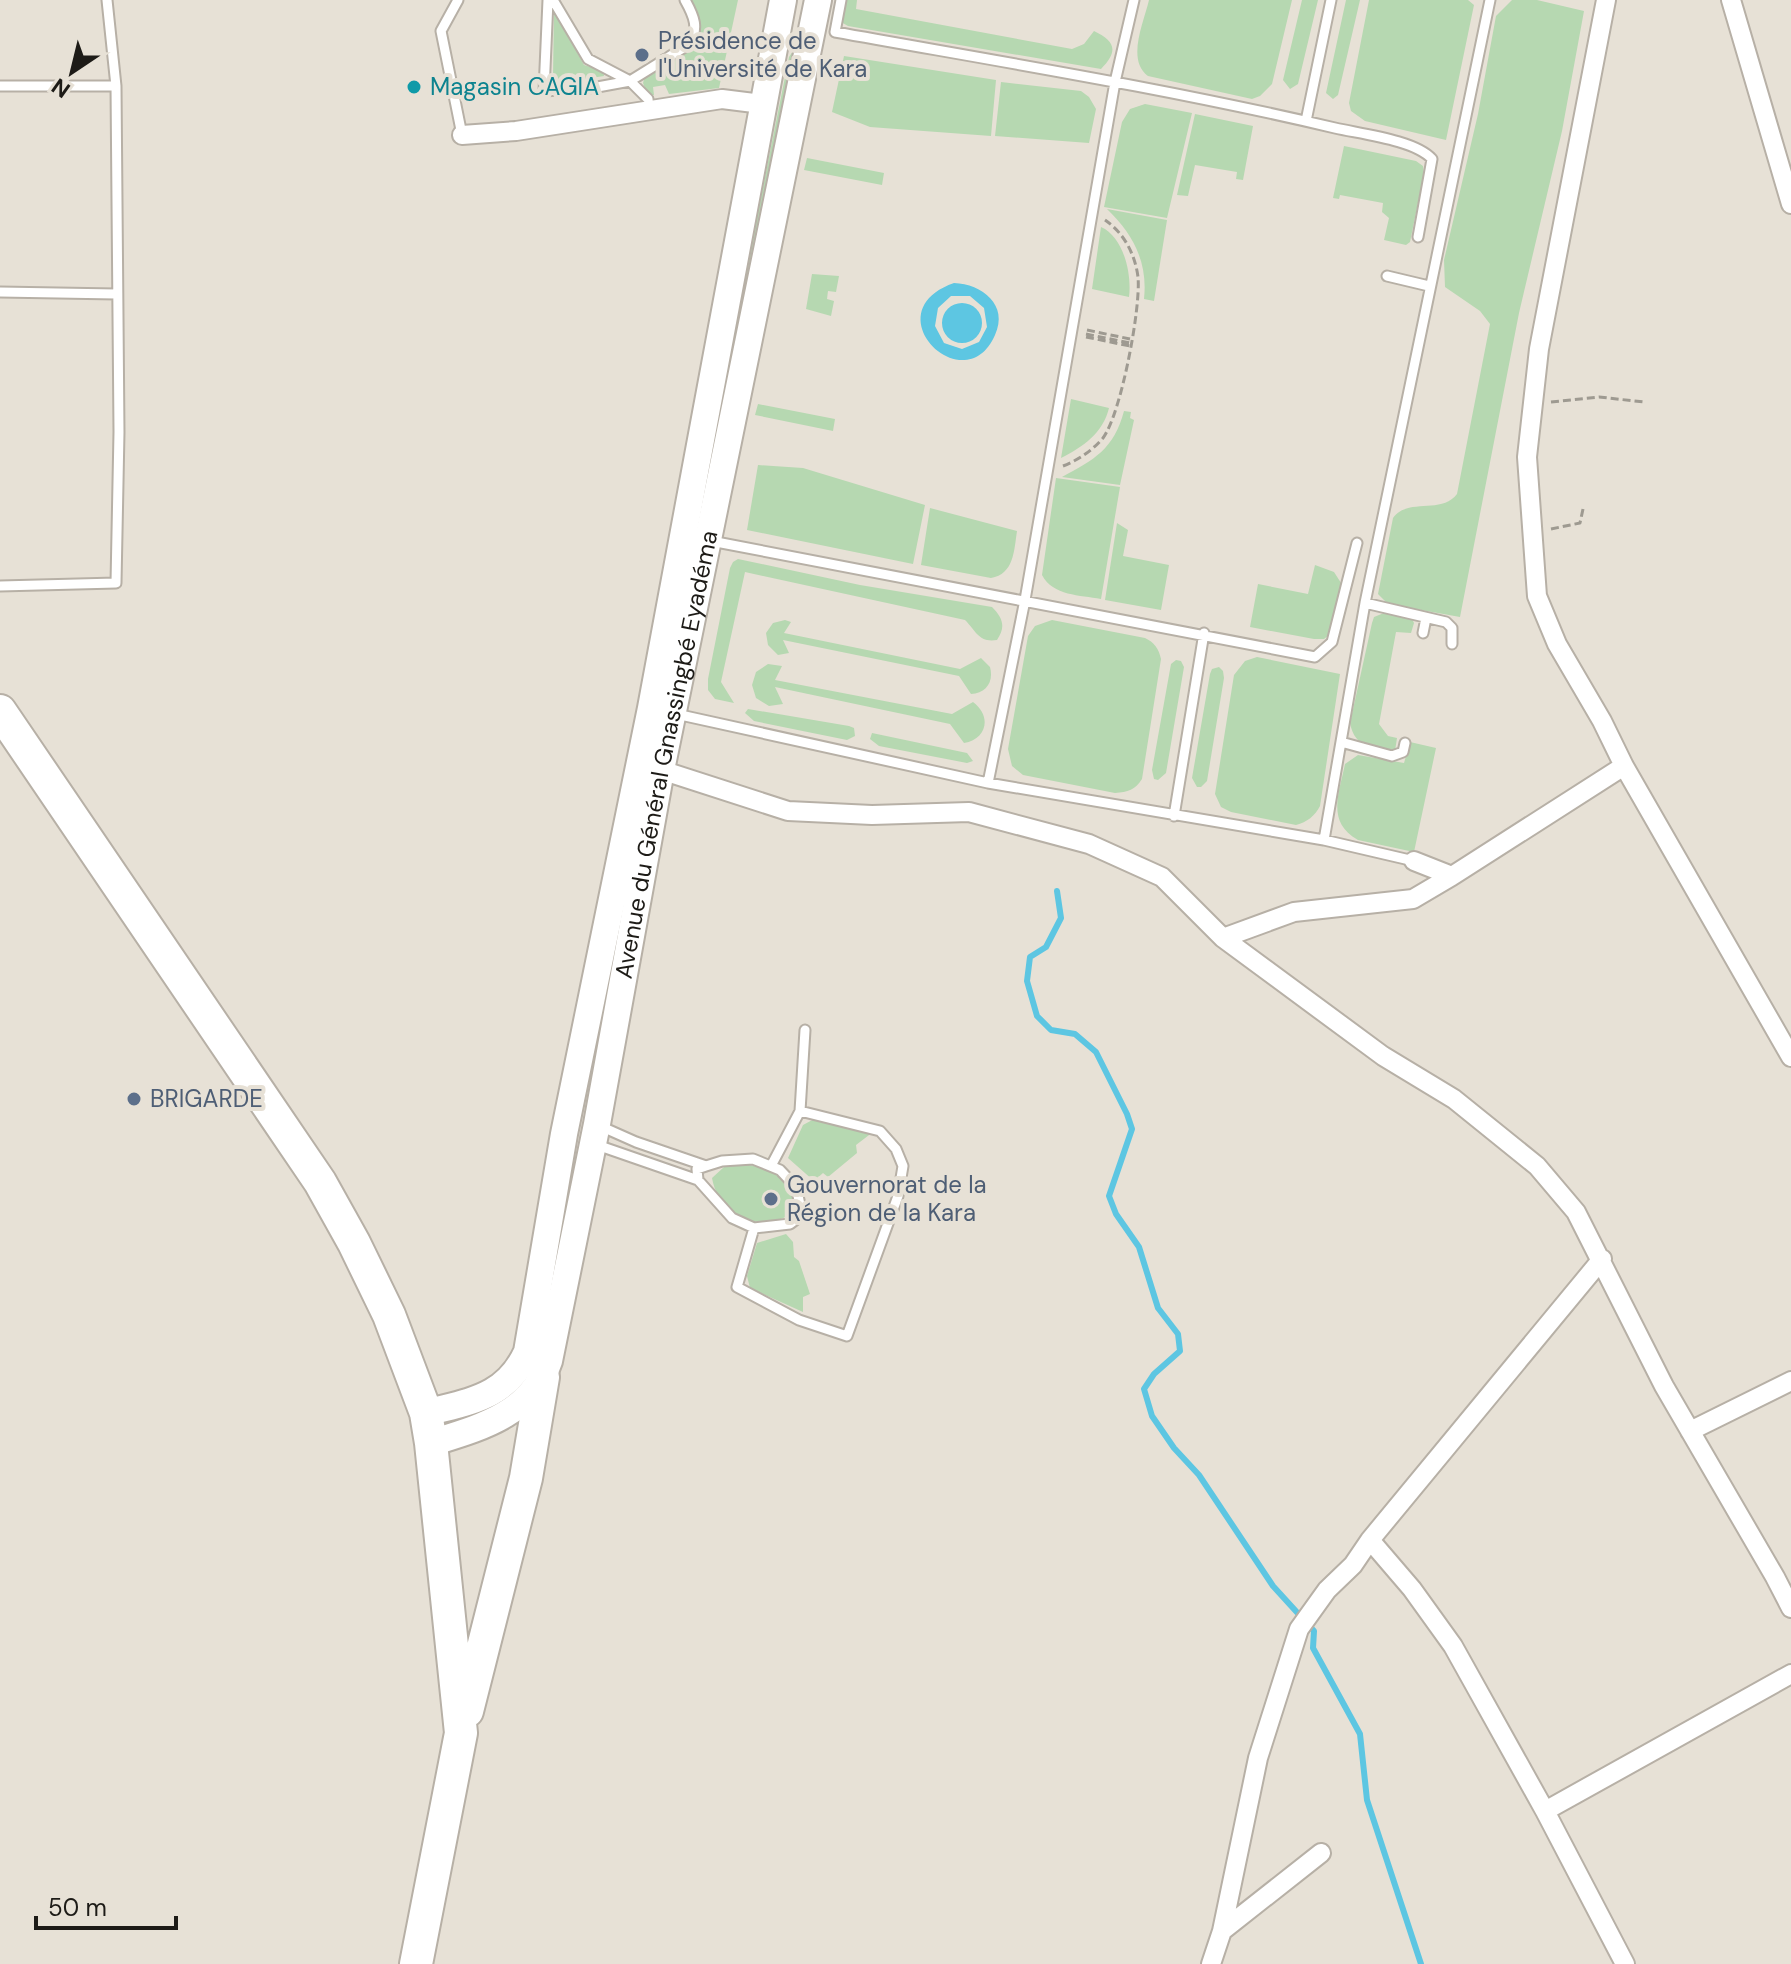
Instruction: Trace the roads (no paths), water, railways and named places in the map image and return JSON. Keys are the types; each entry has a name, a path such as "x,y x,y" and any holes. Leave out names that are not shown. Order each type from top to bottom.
{"highway":[{"path":"0,711 320,1182 389,1315 428,1428 461,1733"},
{"path":"416,1964 461,1733 526,1478 543,1377"}],"main road":[{"name":"Avenue du Général Gnassingbé Eyadéma","path":"428,1428 506,1383 527,1352 568,1115 662,711 710,541 824,30 818,0"},
{"name":"Avenue du Général Gnassingbé Eyadéma","path":"428,1428 495,1423 525,1402 543,1377 595,1134 661,770 662,711 683,534 781,9"},
{"path":"781,9 824,30"},
{"path":"568,1115 595,1134"}],"street":[{"path":"1606,0 1532,400 1527,457 1537,596 1545,618 1624,766 1791,1057"},
{"path":"1731,0 1791,204"},
{"path":"462,135 516,131 722,99 762,104"},
{"path":"1223,938 1294,912 1413,899 1624,766"},
{"path":"661,770 788,811 872,815 969,812 1089,844 1162,877 1223,938 1383,1056 1454,1099 1537,1166 1576,1212 1690,1431 1791,1608"},
{"path":"1414,861 1452,876"},
{"path":"1211,1964 1222,1931 1258,1758 1305,1620 1602,1259"},
{"path":"1690,1431 1791,1381"},
{"path":"1370,1540 1412,1589 1453,1646 1545,1811 1625,1964"},
{"path":"1545,1811 1791,1674"},
{"path":"1222,1931 1321,1853"}],"lane":[{"path":"0,586 116,583 119,432 116,86 107,0"},
{"path":"458,0 441,31 462,135"},
{"path":"550,0 544,91 592,88 630,81 688,45 693,38 694,17 685,0"},
{"path":"550,0 588,59 630,81 648,99 649,110"},
{"path":"841,0 824,30 1115,82 1417,147 1432,159 1418,237"},
{"path":"988,783 1025,600 1115,82 1134,0"},
{"path":"1306,121 1331,0"},
{"path":"1324,840 1365,603 1490,0"},
{"path":"0,86 116,86"},
{"path":"1387,276 1429,286"},
{"path":"0,292 116,294"},
{"path":"683,534 1315,657 1332,642 1357,543"},
{"path":"1365,603 1450,624 1452,644"},
{"path":"1423,633 1426,618"},
{"path":"1174,816 1204,633"},
{"path":"662,711 988,783 1324,840 1414,861"},
{"path":"1341,742 1392,756 1403,752 1405,743"},
{"path":"771,1166 800,1111 805,1030"},
{"path":"754,1228 737,1287 799,1320 847,1336 898,1196 903,1166 896,1149 880,1131 800,1111"},
{"path":"595,1134 636,1142 706,1166"},
{"path":"595,1134 698,1180 732,1218 754,1228 790,1224 798,1218 801,1209 796,1187 790,1178 753,1159 722,1161 697,1169 698,1180"}],"water":[{"path":"954,283 974,287 990,298 996,306 998,324 995,335 981,354 964,360 947,357 932,346 923,330 921,313 931,296","holes":["951,296 970,296 984,308 987,327 979,342 962,349 944,343 935,326 938,308"]},
{"path":"962,303 976,309 982,323 976,337 962,343 948,337 942,323 948,309"}],"waterway":[{"path":"1057,891 1061,918 1046,947 1030,957 1027,981 1037,1016 1051,1030 1075,1034 1096,1052 1132,1129 1109,1196 1116,1214 1139,1247 1158,1308 1178,1334 1180,1351 1154,1374 1144,1389 1152,1416 1174,1448 1199,1475 1273,1586 1314,1631 1313,1648 1360,1734 1367,1800 1421,1964"}],"place":[{"name":"Présidence de l'Université de Kara","path":"642,55"},
{"name":"Magasin CAGIA","path":"414,87"},
{"name":"BRIGARDE","path":"134,1099"},
{"name":"Gouvernorat de la Région de la Kara","path":"771,1199"}]}
